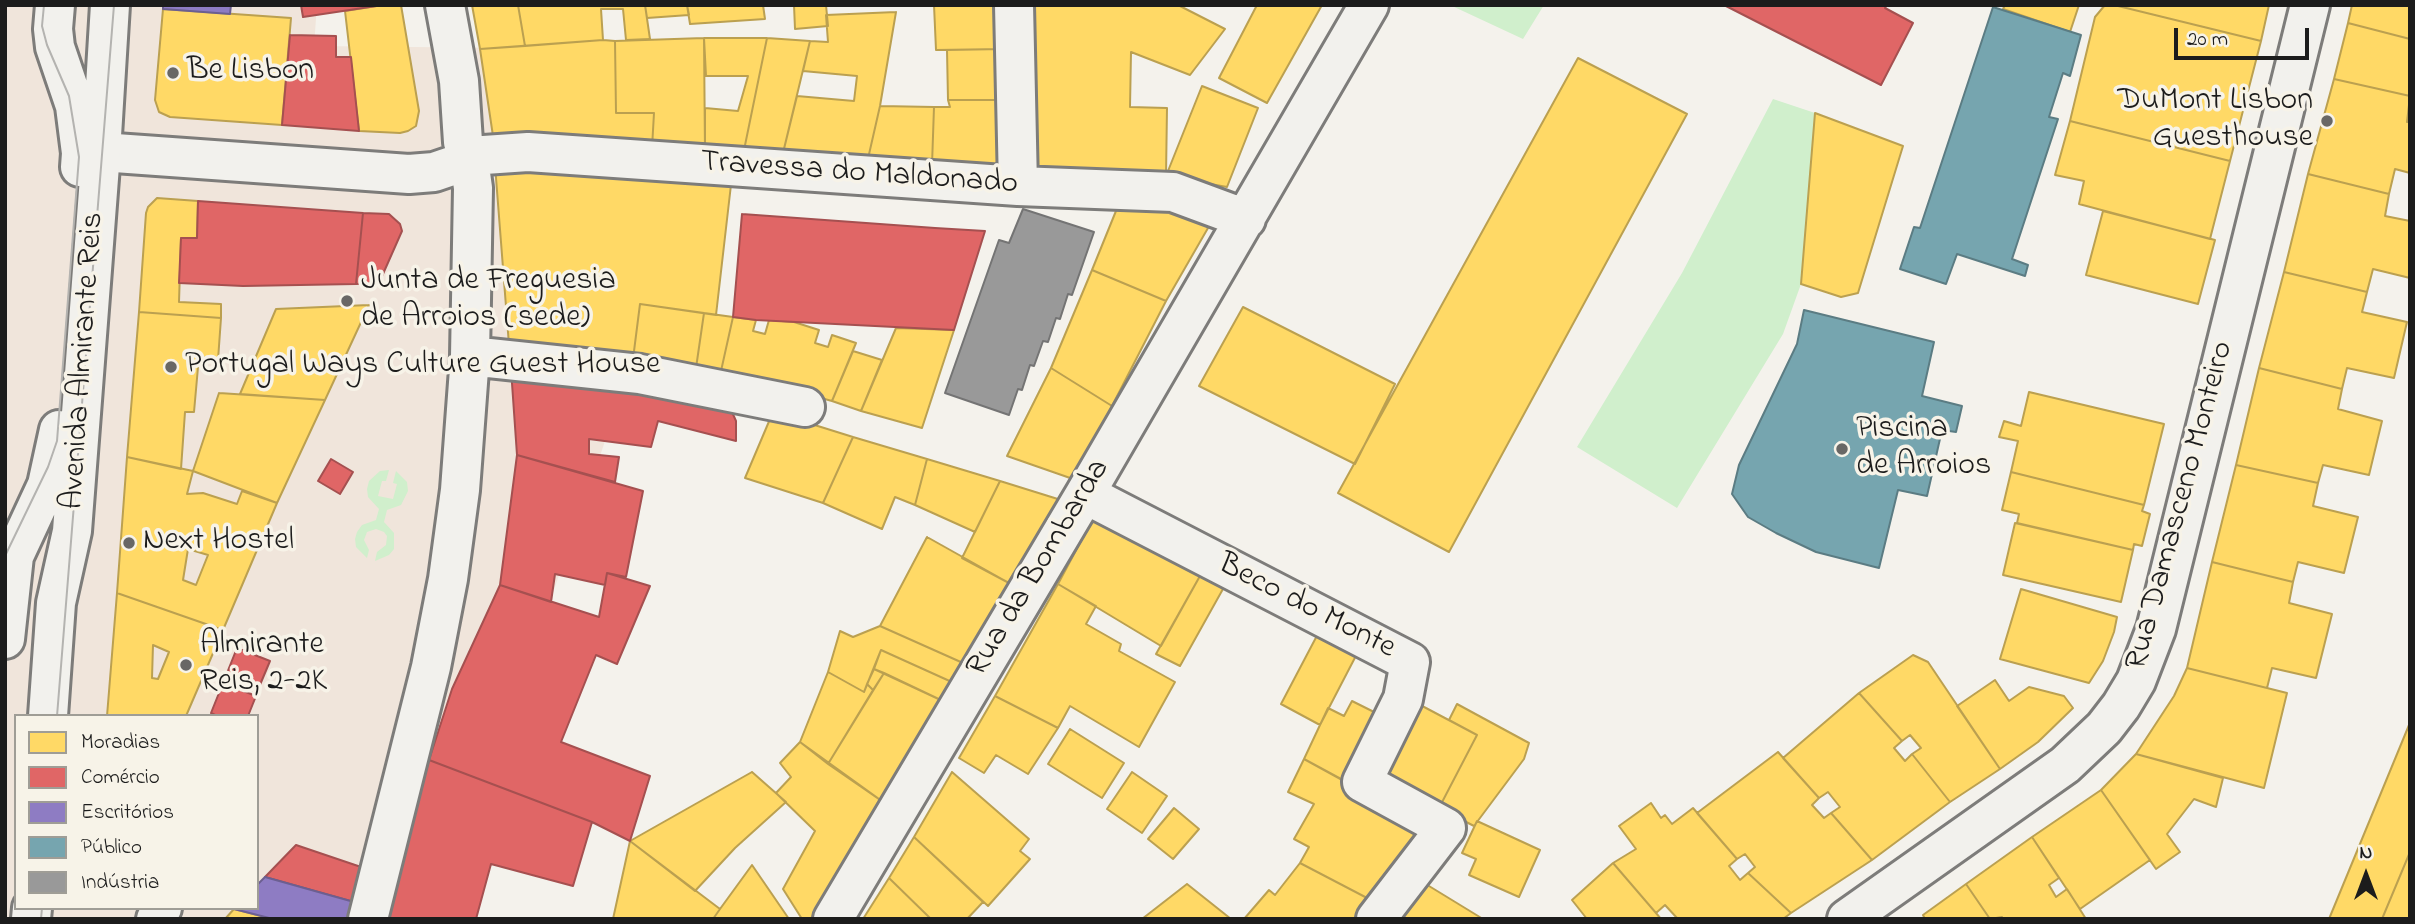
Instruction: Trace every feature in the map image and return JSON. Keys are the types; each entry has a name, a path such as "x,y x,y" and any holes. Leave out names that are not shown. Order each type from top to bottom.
{"street":[{"name":"Avenida Almirante Reis","path":"5,639 14,556 47,485 58,442 79,180 81,153 75,106 55,47 55,5"},
{"name":"Avenida Almirante Reis","path":"47,714 57,603 72,531 110,5"},
{"path":"369,914 431,667 448,579 460,490 470,356 473,188 469,159 463,142 459,81 445,5"},
{"path":"1014,5 1018,186"},
{"name":"Rua da Bombarda","path":"833,919 1085,494 1369,5"},
{"name":"Rua Damasceno Monteiro","path":"1847,919 2064,765 2104,728 2136,681 2156,629 2310,5"},
{"name":"Travessa do Maldonado","path":"101,152 409,174 434,172 497,152 528,152 1018,186 1173,192 1246,219"},
{"path":"470,356 640,374 805,407"},
{"name":"Beco do Monte","path":"1085,494 1410,662 1403,699 1362,782 1446,828 1376,919"}],"shaded area":[{"path":"5,5 317,5 314,46 613,49 614,415 441,919 5,919"}],"green space":[{"path":"1450,5 1544,5 1523,39"},
{"path":"1773,99 1815,113 1801,284 1783,334 1677,508 1577,447 1682,273"},
{"path":"389,470 386,481 382,481 378,496 393,499 397,484 393,483 396,471 407,482 408,491 401,505 387,510 384,522 394,533 394,549 389,555 375,561 377,552 386,545 387,536 384,532 376,529 367,532 364,540 369,550 367,558 356,547 355,539 362,525 376,520 379,509 368,497 369,481 380,471"}],"building: Moradias":[{"path":"401,5 419,111 416,126 400,133 359,131 345,11"},
{"path":"472,5 518,5 525,46 480,49"},
{"path":"518,5 645,5 650,39 626,40 623,9 601,9 603,40 525,46"},
{"path":"645,5 687,5 689,15 647,18"},
{"path":"687,5 763,5 765,19 690,24"},
{"path":"794,5 826,5 828,26 795,29"},
{"path":"934,5 1002,5 1003,49 936,50"},
{"path":"1034,5 1178,5 1225,29 1190,75 1131,52 1130,107 1167,108 1166,176 1029,167"},
{"path":"1257,5 1322,5 1267,103 1219,78"},
{"path":"2005,5 2079,5 2070,32 2003,9"},
{"path":"2105,5 2261,41 2230,161 2070,121 2095,17"},
{"path":"2114,5 2269,5 2261,41"},
{"path":"2352,5 2410,5 2410,39 2348,23"},
{"path":"163,9 291,18 282,125 170,117 159,112 155,100"},
{"path":"896,12 867,163 782,157 797,96 854,101 857,76 803,71 810,41 828,42 826,15"},
{"path":"2348,23 2410,39 2410,96 2334,79"},
{"path":"704,38 767,38 743,155 705,152 705,108 738,111 748,76 706,76"},
{"path":"704,38 705,152 652,148 654,113 616,113 615,41"},
{"path":"767,38 810,41 782,157 743,155"},
{"path":"615,41 616,113 654,113 652,148 493,136 480,49"},
{"path":"1003,49 1004,100 948,100 947,50"},
{"path":"1578,58 1687,114 1449,552 1338,493"},
{"path":"2334,79 2410,96 2407,122 2410,122 2410,173 2395,169 2389,194 2308,174"},
{"path":"1202,86 1258,108 1227,187 1166,176"},
{"path":"948,100 1004,100 1006,169 932,165 934,107 950,107"},
{"path":"880,106 934,107 932,165 867,163"},
{"path":"1815,113 1903,146 1858,293 1841,297 1801,284"},
{"path":"2070,121 2230,161 2210,239 2079,204 2084,181 2055,175"},
{"path":"495,165 732,176 716,315 640,304 633,359 509,345"},
{"path":"2308,174 2389,194 2385,216 2410,221 2410,278 2373,269 2367,292 2284,272"},
{"path":"157,198 198,201 197,238 181,238 179,302 221,304 221,318 139,312 146,213"},
{"path":"1118,206 1194,210 1205,216 1208,228 1166,301 1092,270"},
{"path":"2103,211 2215,240 2198,304 2086,275"},
{"path":"1092,270 1166,301 1112,406 1051,368"},
{"path":"2284,272 2367,292 2362,312 2407,322 2394,378 2347,368 2342,389 2259,368"},
{"path":"640,304 704,313 696,368 633,359"},
{"path":"369,305 325,400 240,394 276,309"},
{"path":"1243,307 1395,384 1355,464 1199,386"},
{"path":"139,312 221,318 218,360 199,356 194,412 185,412 181,469 127,457"},
{"path":"704,313 733,317 721,371 696,368"},
{"path":"733,317 756,320 753,331 765,334 769,320 794,322 819,330 815,343 828,347 832,335 856,343 832,401 721,371"},
{"path":"896,328 954,330 922,428 861,411"},
{"path":"853,351 882,360 861,411 832,401"},
{"path":"1051,368 1112,406 1073,479 1007,456"},
{"path":"2259,368 2342,389 2338,409 2382,421 2369,475 2323,465 2318,483 2236,465"},
{"path":"2029,392 2164,424 2144,505 2011,472 2018,441 1999,437 2004,421 2021,426"},
{"path":"219,393 325,400 277,503 193,471"},
{"path":"773,412 853,437 823,503 745,478"},
{"path":"853,437 927,459 915,505 895,497 882,529 823,503"},
{"path":"127,457 193,471 187,494 203,493 237,504 242,491 277,503 223,630 117,593","holes":["188,549 208,555 196,585 183,580"]},
{"path":"927,459 1000,481 975,532 915,505"},
{"path":"2236,465 2318,483 2313,506 2358,517 2344,573 2298,562 2293,582 2212,562"},
{"path":"2011,472 2144,505 2142,511 2150,514 2142,546 2134,544 2133,550 2017,523 2019,514 2002,510"},
{"path":"1000,481 1061,500 1009,583 962,558"},
{"path":"1097,511 1205,567 1161,646 1058,584"},
{"path":"2015,523 2133,550 2121,602 2003,575"},
{"path":"927,537 1009,583 963,663 880,626"},
{"path":"2212,562 2293,582 2289,603 2332,614 2316,678 2272,668 2267,688 2187,668"},
{"path":"1205,567 1228,580 1180,666 1156,654"},
{"path":"1058,584 1096,606 1086,624 1121,644 1119,651 1175,682 1139,747 1070,706 1058,728 995,696"},
{"path":"2021,589 2117,617 2103,661 2089,683 2000,659"},
{"name":"Almirante Reis, 2-2K","path":"117,593 223,630 187,714 107,714","holes":["153,645 169,652 158,679 152,678"]},
{"path":"880,626 963,663 954,683 881,650 864,692 828,672 840,631 853,637"},
{"path":"1321,628 1360,648 1320,725 1281,704"},
{"path":"881,650 954,683 945,702 874,669"},
{"path":"1913,655 1928,662 2000,769 1950,802 1912,754 1921,748 1910,735 1902,741 1859,693"},
{"path":"2187,668 2287,693 2264,788 2136,754 2174,696"},
{"path":"874,669 884,673 873,690 867,684"},
{"path":"828,672 864,692 867,684 873,690 828,764 800,742"},
{"path":"884,673 945,702 886,804 828,764"},
{"path":"1995,680 2009,701 2029,687 2064,696 2073,708 2038,742 2000,769 1957,706"},
{"path":"1859,693 1902,741 1894,748 1905,761 1912,754 1950,802 1872,860 1831,813 1840,807 1828,792 1819,798 1783,758"},
{"path":"995,696 1058,728 1028,774 996,755 984,773 959,758"},
{"path":"1409,699 1477,735 1439,808 1370,772"},
{"path":"1352,701 1388,719 1354,786 1304,759 1328,708 1344,716"},
{"path":"1457,704 1529,743 1524,759 1474,826 1439,808 1477,735 1449,720"},
{"path":"2409,725 2410,852 2382,919 2329,919"},
{"path":"1070,729 1124,763 1102,798 1048,764"},
{"path":"800,742 886,804 813,919 802,919 783,889 815,831 776,793 791,777 780,763"},
{"path":"1778,752 1819,798 1812,805 1824,818 1831,813 1872,860 1791,913 1748,873 1755,867 1745,854 1737,859 1697,813"},
{"path":"2136,754 2223,778 2216,807 2194,799 2167,834 2180,852 2156,869 2101,790"},
{"path":"1304,759 1426,826 1369,899 1300,863 1309,847 1294,839 1314,804 1288,792"},
{"path":"752,772 786,802 735,848 695,891 630,841"},
{"path":"952,772 1029,839 1020,851 1030,859 988,906 914,837"},
{"path":"1132,772 1167,796 1142,833 1107,809"},
{"path":"2101,790 2150,860 2080,909 2032,837"},
{"path":"1651,803 1661,818 1665,815 1672,824 1693,808 1737,859 1729,866 1740,880 1748,873 1791,913 1783,919 1676,919 1665,905 1656,913 1613,863 1636,849 1619,826"},
{"path":"1174,808 1199,829 1173,859 1148,839"},
{"path":"1477,821 1540,850 1519,897 1469,875 1476,859 1462,853"},
{"path":"914,837 983,902 967,919 931,919 889,878"},
{"path":"2032,837 2059,878 2049,885 2056,897 2067,889 2086,919 1990,919 1966,884"},
{"path":"630,841 720,909 713,919 613,919"},
{"path":"2410,852 2410,919 2382,919"},
{"path":"1300,863 1369,899 1354,919 1244,919 1269,890 1275,895"},
{"path":"1613,863 1661,919 1587,919 1572,900"},
{"path":"752,865 789,919 713,919 720,909"},
{"path":"889,878 931,919 863,919"},
{"path":"1425,883 1429,886 1483,919 1394,919"},
{"path":"1187,884 1231,919 1142,919"},
{"path":"1966,884 1990,919 1925,919 1923,915"},
{"path":"233,910 238,910 273,919 225,919"}],"building: Comércio":[{"path":"301,5 383,5 303,17"},
{"path":"1724,5 1887,5 1885,8 1913,23 1881,85"},
{"path":"290,35 336,36 336,57 351,57 359,131 282,125"},
{"path":"198,201 363,213 356,284 243,286 179,283 181,238 197,238"},
{"path":"363,213 389,214 400,224 402,231 379,283 356,284"},
{"path":"742,214 985,231 954,330 756,320 733,317"},
{"path":"511,369 728,403 736,421 736,441 658,421 651,447 589,439 589,454 619,457 615,482 517,455"},
{"path":"517,455 643,491 626,577 607,573 605,585 555,574 551,602 500,585"},
{"path":"331,459 353,472 340,494 318,481"},
{"path":"607,573 650,586 617,664 596,655 561,742 650,776 630,841 592,822 429,760 452,689 500,585 599,617"},
{"path":"237,648 270,661 257,692 225,678"},
{"path":"223,683 256,696 249,714 211,713"},
{"path":"429,760 592,822 573,886 491,864 476,919 386,919"},
{"path":"296,845 364,868 354,902 265,877"}],"building: Escritórios":[{"path":"163,5 231,5 230,14 163,9"},
{"path":"265,877 354,902 350,919 273,919 238,910 259,910 259,883"}],"building: Público":[{"path":"1993,7 2081,35 2070,76 2063,73 2049,117 2058,119 2012,259 2028,265 2025,276 1957,254 1946,284 1900,269 1914,227 1920,228"},
{"name":"Piscina de Arroios","path":"1804,310 1934,342 1922,396 1962,406 1956,432 1942,430 1927,496 1898,490 1879,568 1816,552 1776,533 1748,517 1732,494 1739,465 1797,344"}],"building: Indústria":[{"path":"1023,209 1094,232 1072,295 1068,294 1060,319 1056,318 1048,342 1043,341 1034,366 1030,365 1022,390 1018,389 1009,415 945,393 999,240 1009,243"}],"tram line":[{"path":"5,556 48,467 57,441 79,157 69,96 47,45 42,26 44,5"},
{"path":"57,714 114,5"},
{"path":"41,919 42,910"}],"place":[{"name":"Be Lisbon","path":"173,73"},
{"name":"DuMont Lisbon Guesthouse","path":"2327,121"},
{"name":"Junta de Freguesia de Arroios (sede)","path":"347,301"},
{"name":"Portugal Ways Culture Guest House","path":"171,367"},
{"name":"Piscina de Arroios","path":"1842,449"},
{"name":"Next Hostel","path":"129,543"},
{"name":"Almirante Reis, 2-2K","path":"186,665"}]}
